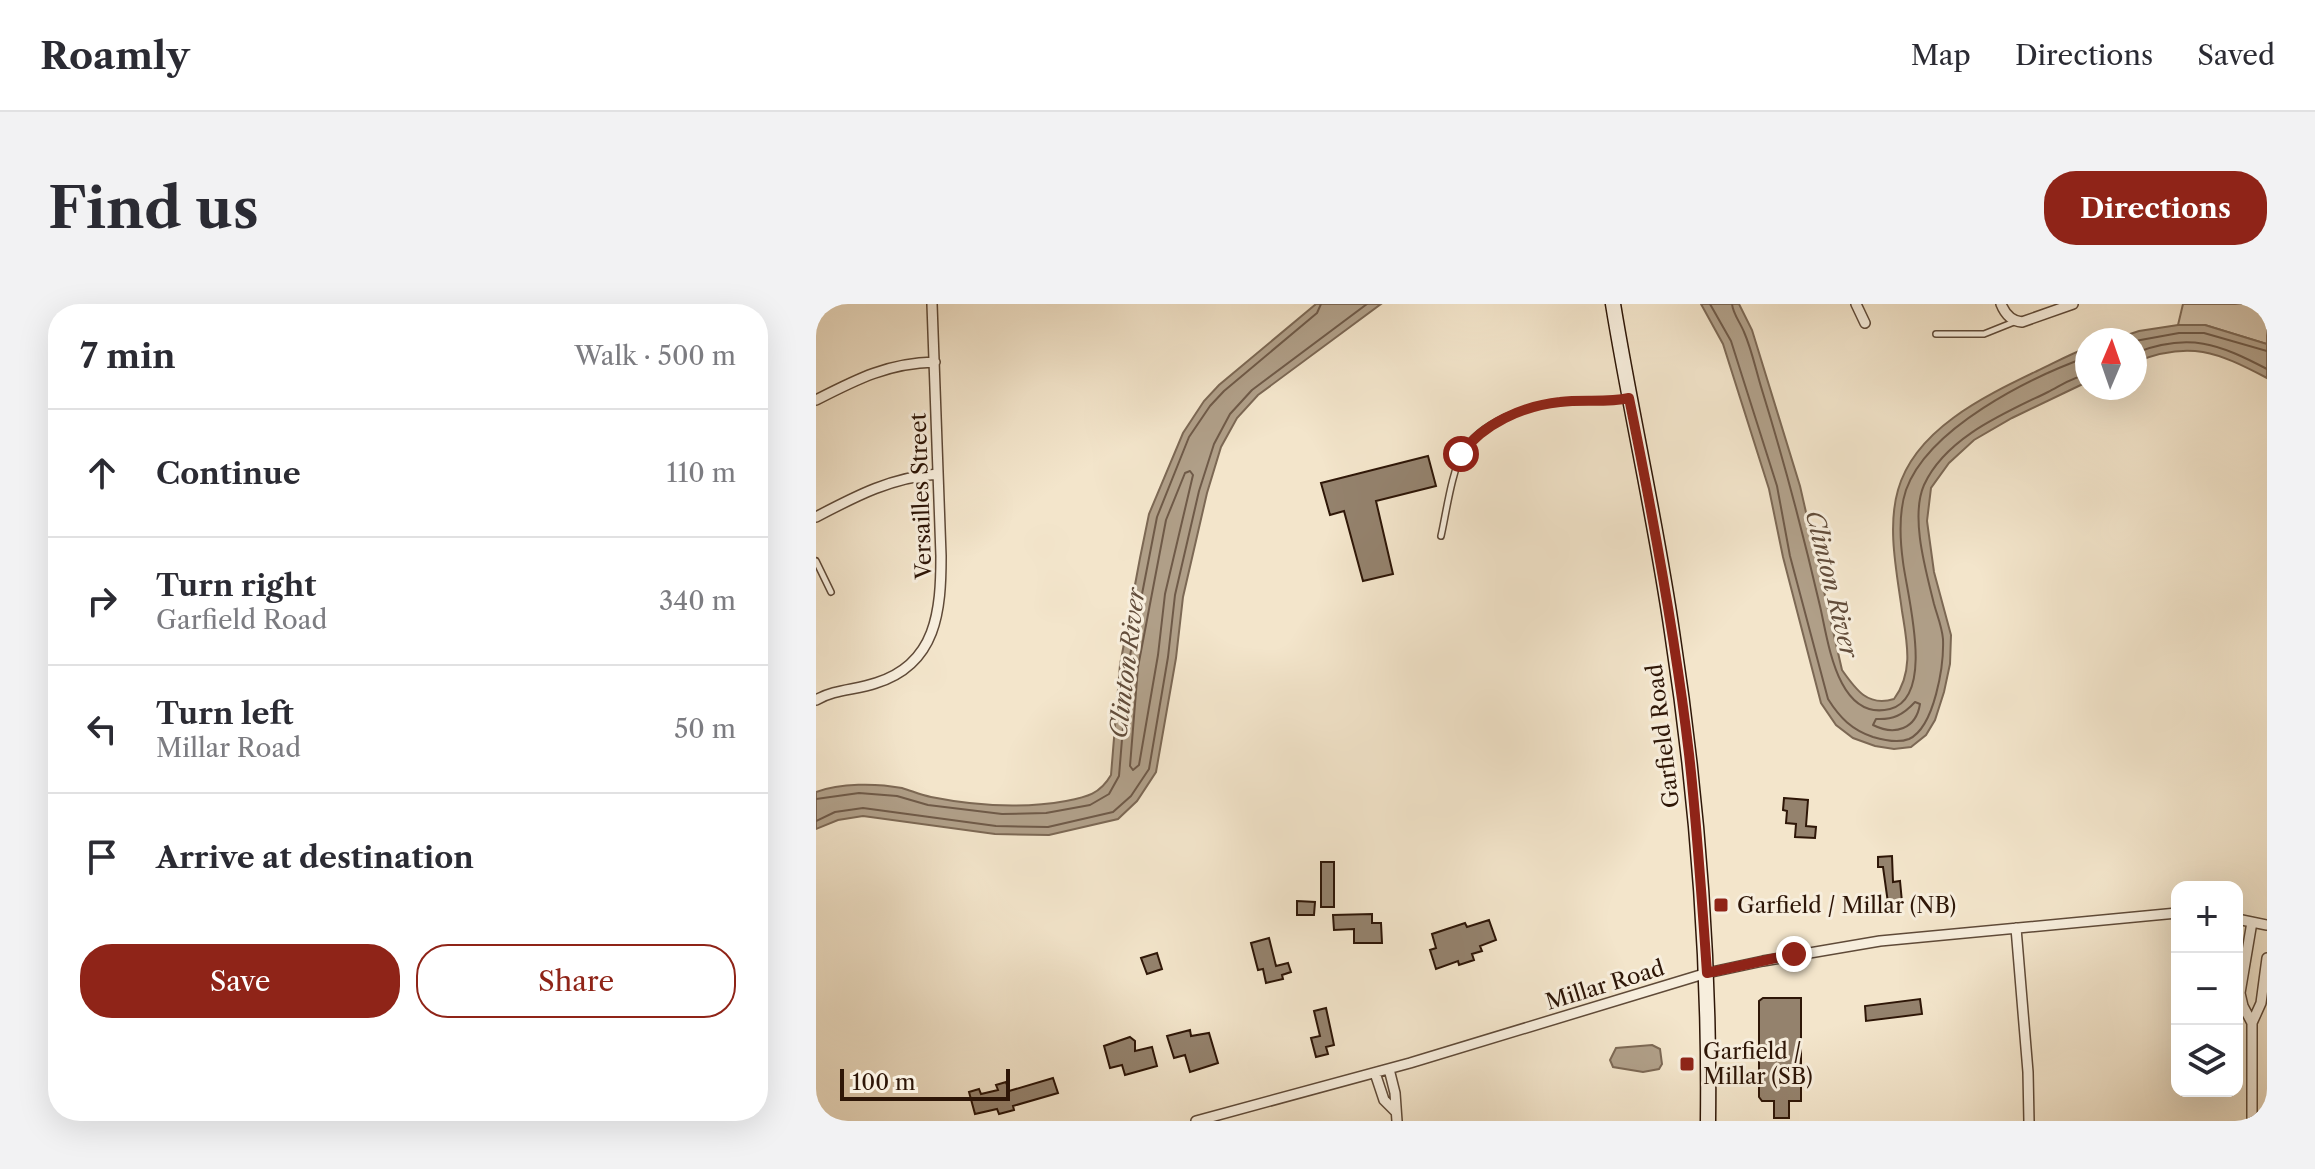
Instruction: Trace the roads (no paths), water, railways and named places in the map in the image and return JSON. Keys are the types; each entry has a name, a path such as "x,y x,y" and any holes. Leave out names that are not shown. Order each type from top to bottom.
{"main road":[{"name":"Garfield Road","path":"1613,304 1648,493 1689,755 1707,973 1708,1121"}],"street":[{"name":"Versailles Street","path":"816,700 839,690 879,683 898,673 919,656 937,621 941,595 932,304"},
{"path":"1856,304 1865,323"},
{"path":"2001,304 2015,321 2028,321 2073,304"},
{"path":"816,400 887,367 935,362"},
{"path":"816,517 903,477 938,474"},
{"name":"Millar Road","path":"1196,1121 1228,1117 1707,973 1845,945 2171,914"},
{"path":"2243,920 2267,925"},
{"path":"2252,922 2240,993 2252,1023"},
{"path":"2016,928 2029,1121"},
{"path":"2244,962 2266,962 2261,1003 2252,1023 2252,1121"},
{"path":"1389,1069 1396,1116"},
{"path":"1375,1073 1381,1095 1396,1116"}],"lane":[{"path":"1936,334 1984,334 2015,321"},
{"path":"1441,536 1461,454 1486,428 1512,415 1559,402 1629,398"},
{"path":"816,561 831,592"}],"water":[{"name":"Clinton River","path":"1316,304 1381,304 1258,395 1237,418 1221,447 1183,597 1156,772 1137,801 1118,819 1049,835 995,834 863,816 838,820 816,829 816,792 836,787 892,786 948,800 1015,806 1074,800 1102,787 1111,775 1120,665 1149,514 1183,433 1219,385"},
{"path":"1701,304 1739,304 1752,330 1800,486 1842,670 1858,690 1877,701 1894,699 1907,667 1893,520 1898,490 1907,468 1920,449 1954,417 1996,392 2075,353 2075,388 1974,440 1949,463 1931,488 1927,521 1934,572 1951,635 1950,664 1935,720 1926,735 1911,747 1894,749 1853,738 1836,725 1821,703 1783,557 1769,489 1723,344"},
{"path":"2205,325 2267,344 2267,378 2233,361 2203,352 2172,352 2147,358 2147,330"},
{"path":"1652,1045 1660,1049 1662,1064 1659,1069 1643,1072 1613,1067 1610,1060 1616,1048"}],"place":[{"name":"Garfield / Millar (NB)","path":"1721,905"},
{"name":"Garfield / Millar (SB)","path":"1687,1064"}]}
